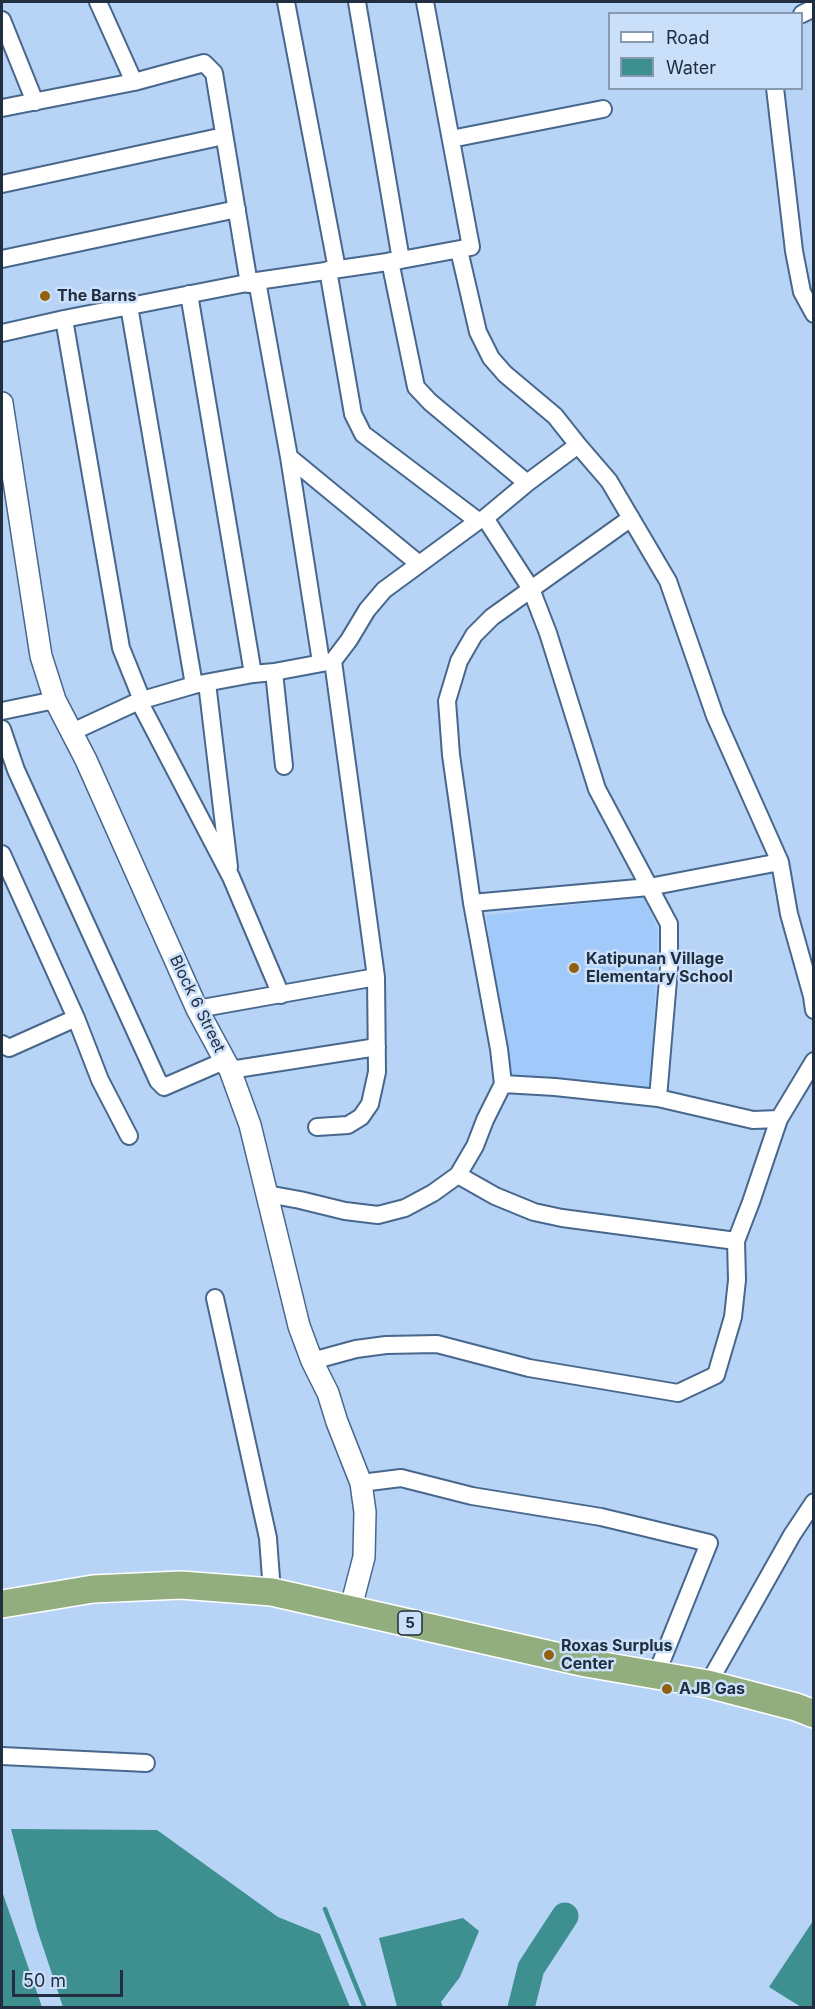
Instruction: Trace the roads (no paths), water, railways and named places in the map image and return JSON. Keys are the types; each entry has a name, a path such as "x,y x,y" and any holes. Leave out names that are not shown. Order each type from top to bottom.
{"highway":[{"name":"5","path":"2,1604 93,1589 182,1585 272,1592 586,1663 708,1684 796,1707 813,1714"}],"street":[{"path":"98,2 134,82"},
{"path":"286,2 333,270 353,414 363,434 481,520 531,589 548,633 597,789 669,924 669,968 658,1098"},
{"path":"357,2 416,387 430,402 527,483"},
{"path":"2,333 189,294 471,247 425,2"},
{"path":"2,20 36,102"},
{"path":"2,108 134,82 204,63 214,73 237,209 290,457 327,662 376,977 377,1072 370,1104 361,1117 348,1125 317,1127"},
{"path":"775,90 794,251 802,292 813,314"},
{"path":"451,139 603,109"},
{"path":"2,184 224,136"},
{"path":"2,259 237,209"},
{"path":"459,250 477,332 491,358 505,374 555,416 609,481 668,581 715,716 780,862 789,914 812,996 813,1010"},
{"path":"189,294 253,674"},
{"path":"129,306 200,684 231,877"},
{"path":"64,319 121,648 140,700 231,877 281,995"},
{"name":"Block 6 Street","path":"2,403 39,645 55,700 134,864 197,1009 227,1066 250,1125 299,1326 312,1361 328,1393 361,1483 366,1512 364,1557 350,1611"},
{"path":"72,732 140,700 200,684 327,662 349,640 367,610 384,590 481,520 578,445"},
{"path":"290,457 419,564"},
{"path":"267,1194 345,1211 378,1215 405,1208 433,1193 458,1175 475,1146 503,1084 499,1049 472,903 451,756 447,701 459,661 474,635 492,617 631,518"},
{"path":"274,672 284,766"},
{"path":"2,711 55,700"},
{"path":"2,729 16,770 158,1081 164,1087 227,1066 377,1047"},
{"path":"2,854 76,1018 100,1080 129,1136"},
{"path":"472,903 649,887 780,862"},
{"path":"197,1009 376,977"},
{"path":"2,1044 9,1048 76,1018"},
{"path":"312,1361 356,1349 437,1344 529,1368 678,1393 716,1376 733,1317 737,1280 736,1241 779,1119 813,1061"},
{"path":"503,1084 658,1098 753,1120 779,1119"},
{"path":"458,1175 495,1196 534,1212 562,1218 736,1241"},
{"path":"215,1298 268,1538 272,1592"},
{"path":"361,1483 401,1478 471,1496 602,1517 709,1543 656,1676"},
{"path":"708,1684 813,1502"},
{"path":"2,1756 146,1763"}],"water":[{"path":"11,1829 157,1830 278,1917 320,1934 350,2007 63,2007 37,1929"},
{"path":"2,1891 42,2007 2,2007"},
{"path":"463,1918 479,1931 460,1977 441,2002 443,2007 397,2007 379,1938"},
{"path":"813,1921 813,2007 801,2007 769,1987"}],"waterway":[{"path":"325,1909 365,2008"},
{"path":"521,2008 531,1968 565,1916"}],"place":[{"name":"The Barns","path":"45,296"},
{"name":"Katipunan Village Elementary School","path":"574,968"},
{"name":"Roxas Surplus Center","path":"549,1655"},
{"name":"AJB Gas","path":"667,1689"}]}
